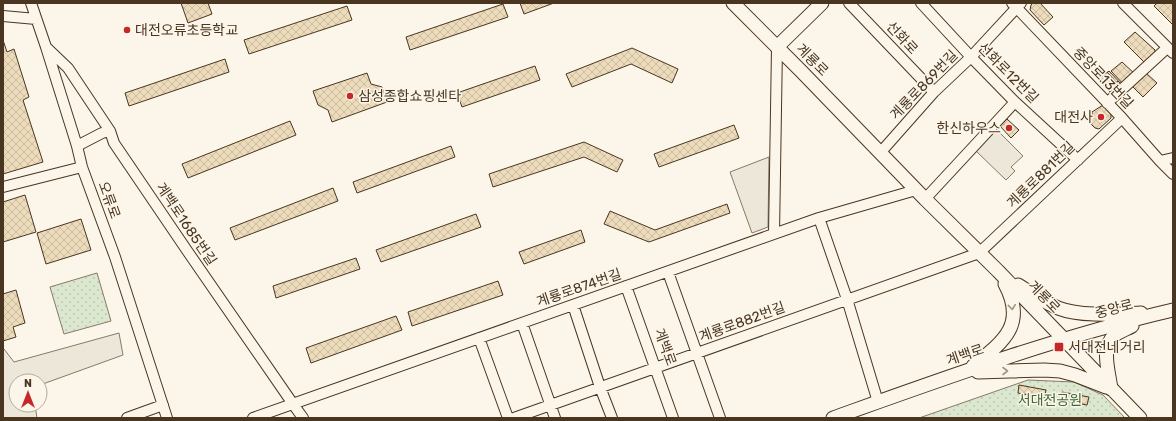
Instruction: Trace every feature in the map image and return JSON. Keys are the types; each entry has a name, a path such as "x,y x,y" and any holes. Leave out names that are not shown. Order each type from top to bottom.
{"main road":[{"name":"계룡로","path":"733,3 1140,418"},
{"path":"777,47 822,3"},
{"path":"998,272 1030,293 1059,308 1085,313 1167,311"},
{"path":"966,372 991,351 1010,331 1014,310 1012,299 998,272"},
{"path":"966,372 1060,371 1075,375 1111,389 1106,352 1108,343 1115,335 1167,311"},
{"name":"중앙로","path":"1063,339 1167,311"},
{"name":"계백로","path":"833,418 1063,339"}],"street":[{"name":"오류로","path":"31,3 77,146 82,167 115,257 167,418"},
{"name":"선화로","path":"849,3 934,92"},
{"name":"선화로12번길","path":"921,3 1015,102 1078,160"},
{"path":"1107,102 1170,50 1123,3"},
{"name":"계룡로869번길","path":"880,153 934,92 971,57 1017,4"},
{"name":"중앙로13번길","path":"1017,4 1173,174"},
{"path":"3,16 36,19"},
{"name":"계백로1685번길","path":"46,47 68,68 110,131 114,143 303,418"},
{"name":"계룡로","path":"774,234 777,47"},
{"path":"925,199 1015,102"},
{"name":"계룡로881번길","path":"979,253 1122,118"},
{"path":"77,146 102,133 110,131"},
{"path":"1160,161 1173,158"},
{"path":"3,187 82,167"},
{"name":"계룡로874번길","path":"253,418 819,218 916,190"},
{"path":"819,218 847,299 878,402"},
{"name":"계룡로882번길","path":"514,418 979,253"},
{"name":"계백로","path":"668,272 720,418"},
{"name":"계백로","path":"626,286 673,418"},
{"path":"573,305 600,388 612,418"},
{"path":"522,323 554,418"},
{"path":"479,338 508,418"},
{"path":"127,418 163,405"}],"green space":[{"path":"97,273 111,321 64,334 50,287"},
{"name":"서대전공원","path":"1028,380 1074,382 1103,395 1125,418 919,418"}],"shaded area":[{"path":"996,129 1023,156 1011,167 1015,171 1006,180 975,150"},
{"path":"769,157 768,227 752,233 730,172"},
{"path":"119,333 123,355 48,382 48,373 8,373 8,413 36,413 37,418 3,418 4,349 14,362"}],"building":[{"path":"181,3 208,3 212,14 188,23"},
{"path":"520,3 554,3 524,14"},
{"path":"1033,3 1040,3 1053,17 1044,25 1030,10"},
{"path":"1157,3 1173,3 1173,25 1154,6"},
{"path":"503,4 508,17 410,50 406,37"},
{"path":"347,6 352,20 249,54 244,40"},
{"path":"1135,32 1155,50 1155,56 1146,64 1124,42"},
{"path":"3,40 7,52 14,49 29,97 23,100 43,162 3,174"},
{"path":"632,48 678,69 672,83 631,64 572,87 566,74"},
{"path":"225,59 229,72 129,106 125,93"},
{"path":"1122,62 1136,75 1125,86 1111,71"},
{"path":"535,66 540,80 462,107 457,93"},
{"path":"1109,71 1124,87 1114,96 1098,79"},
{"path":"1107,72 1116,82 1108,88 1099,79"},
{"name":"삼성종합쇼핑센타","path":"367,73 371,84 382,87 387,102 332,122 328,110 318,105 313,91"},
{"path":"1146,73 1157,83 1143,97 1132,86"},
{"path":"1118,81 1124,87 1114,96 1108,89"},
{"name":"대전사","path":"1103,105 1111,112 1111,118 1099,129 1095,128 1087,120 1092,116 1092,112"},
{"name":"한신하우스","path":"1007,119 1019,130 1011,138 1000,126"},
{"path":"290,121 296,135 188,178 182,164"},
{"path":"734,125 739,138 659,167 654,154"},
{"path":"584,142 623,160 617,172 584,157 493,187 489,174"},
{"path":"451,146 455,157 357,193 353,182"},
{"path":"333,188 338,201 235,240 230,228"},
{"path":"25,195 36,232 3,242 3,202"},
{"path":"727,204 730,213 649,242 604,224 610,211 655,230"},
{"path":"476,214 481,227 381,262 376,250"},
{"path":"81,219 91,250 46,264 37,233"},
{"path":"581,230 585,242 524,264 519,252"},
{"path":"356,258 360,269 276,298 273,286"},
{"path":"498,281 503,295 412,326 408,312"},
{"path":"16,290 25,323 13,327 16,337 3,341 3,294"},
{"path":"396,316 402,330 311,363 306,348"},
{"path":"1019,385 1046,390 1044,398 1018,393"},
{"path":"1062,392 1089,397 1087,405 1061,400"}],"place":[{"name":"대전오류초등학교","path":"127,30"},
{"name":"삼성종합쇼핑센타","path":"350,96"},
{"name":"대전사","path":"1101,117"},
{"name":"한신하우스","path":"1009,128"},
{"name":"서대전네거리","path":"1059,347"}]}
